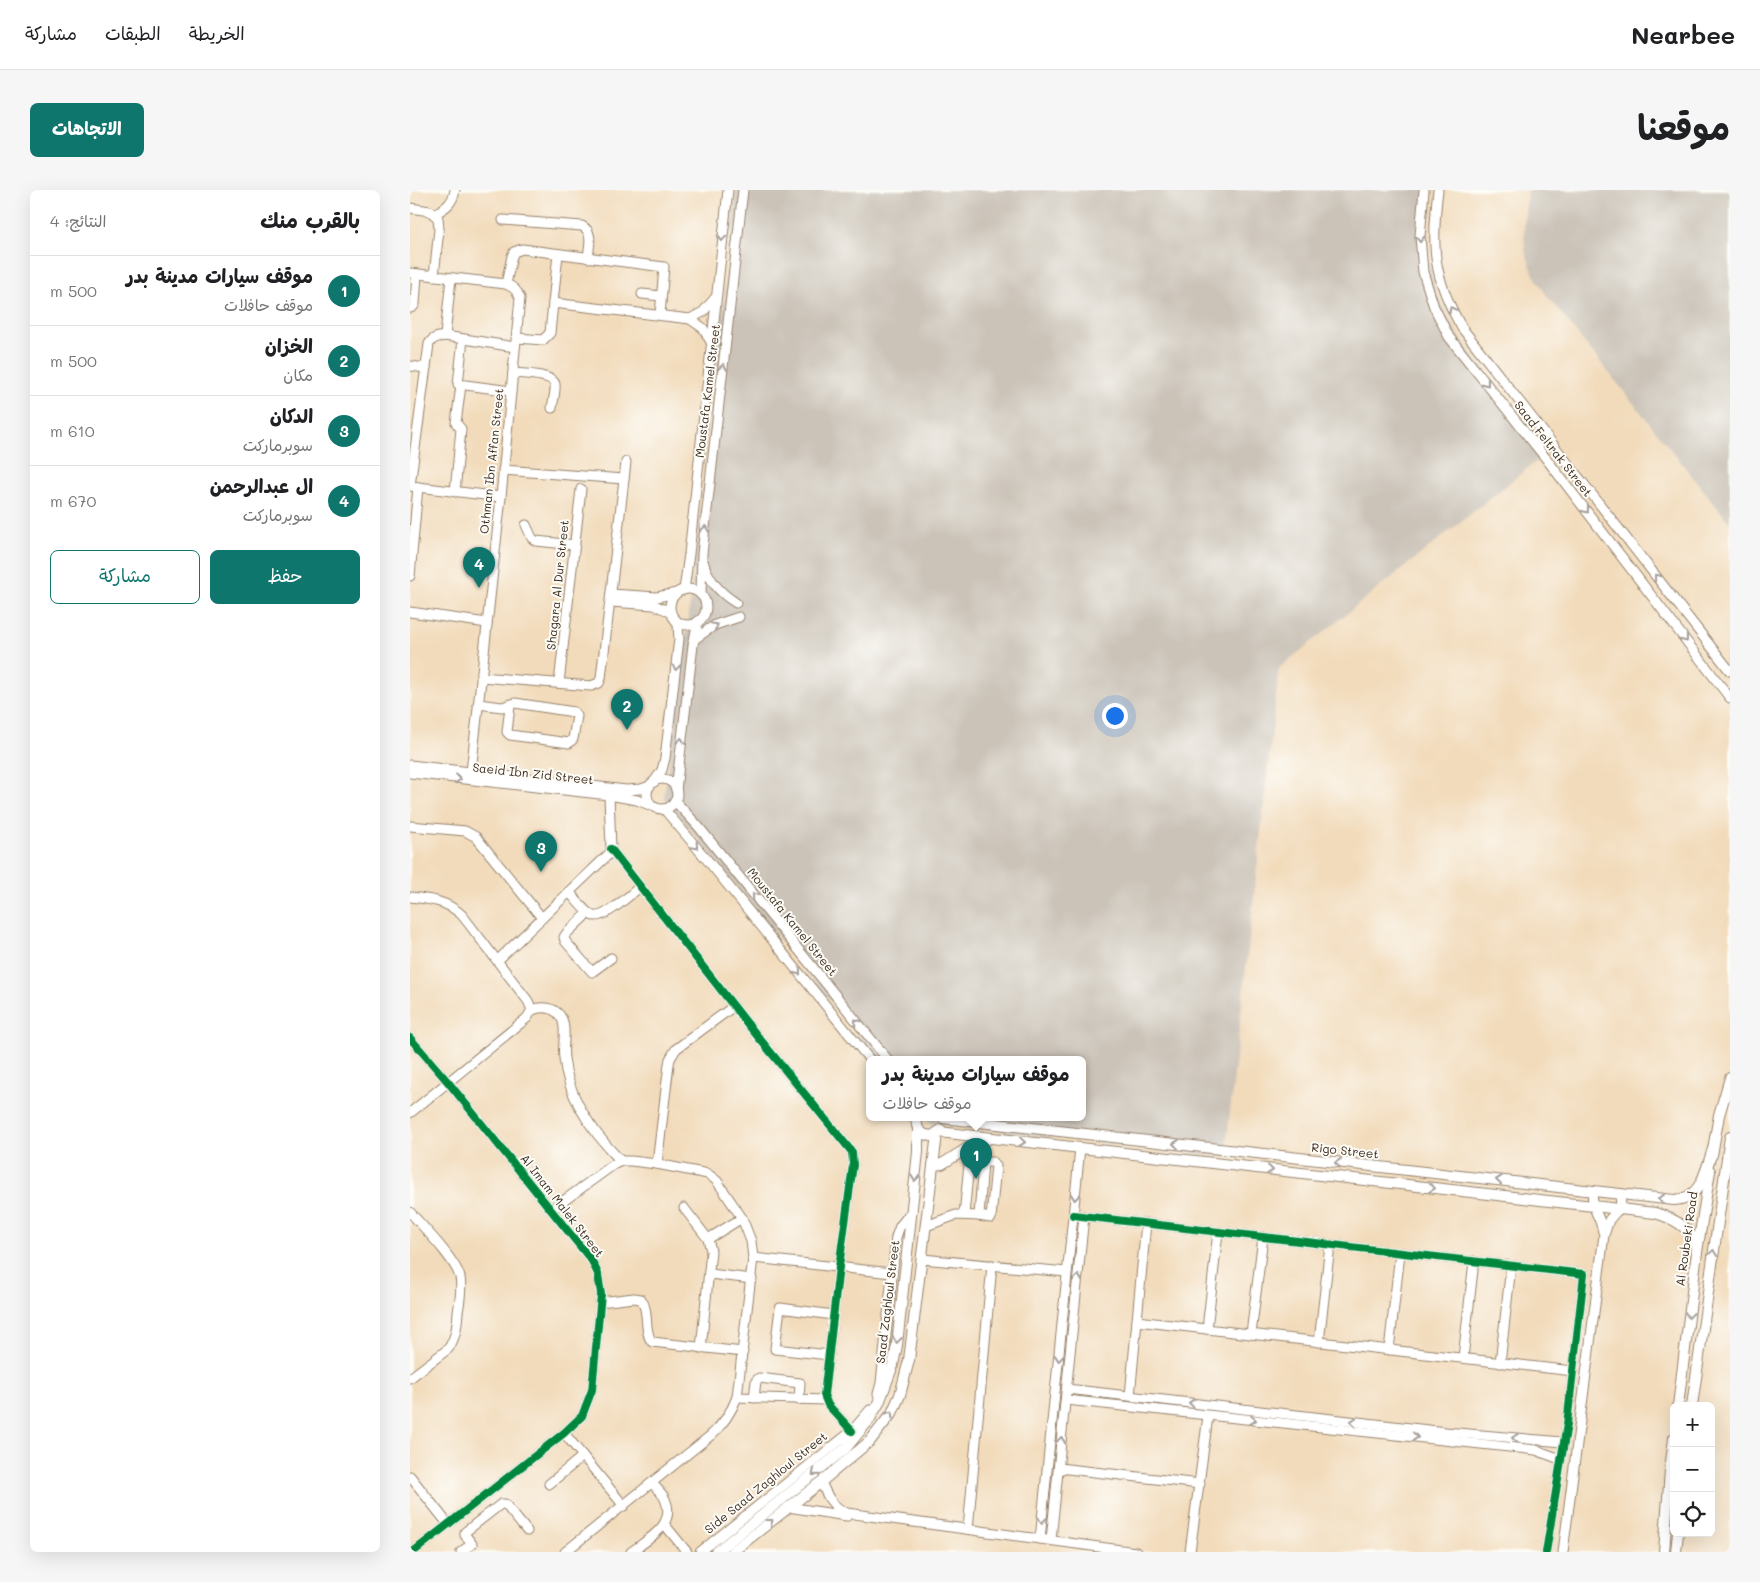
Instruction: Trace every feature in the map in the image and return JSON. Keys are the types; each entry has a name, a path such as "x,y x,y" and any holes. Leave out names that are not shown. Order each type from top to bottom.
{"main road":[{"name":"Al Roubeki Road","path":"1679,1402 1713,1149 1719,1116 1730,1078"},
{"name":"Saad Zaghloul Street","path":"716,1552 742,1538 788,1508 821,1482 870,1440 892,1413 898,1400 909,1360 933,1165 938,1133 943,1126 942,1121"},
{"name":"Rigo Street","path":"968,1121 1674,1200 1687,1199 1692,1196 1699,1186 1713,1149"},
{"path":"966,1135 968,1121"},
{"path":"916,1122 927,1135 938,1133 966,1135 1655,1213 1668,1216 1679,1222 1696,1241 1698,1252"},
{"name":"Saad Zaghloul Street","path":"732,1552 742,1538 846,1448 869,1420 879,1403 887,1384 896,1352 918,1152 916,1122"},
{"path":"933,1165 942,1164 966,1148 990,1138"},
{"path":"1693,1402 1730,1138"},
{"path":"1246,1167 1248,1152"},
{"path":"1664,1552 1673,1447"},
{"path":"1676,1552 1678,1537"}],"street":[{"path":"434,214 448,206 454,197 455,190"},
{"name":"Moustafa Kamel Street","path":"680,591 688,563 728,190"},
{"name":"Moustafa Kamel Street","path":"701,595 702,554 743,190"},
{"name":"Saad Feltrak Street","path":"1424,190 1420,236 1423,272 1434,307 1449,336 1548,461 1730,698"},
{"name":"Saad Feltrak Street","path":"1438,190 1434,223 1436,264 1448,302 1464,332 1730,671"},
{"path":"410,208 430,211 439,223 434,276"},
{"path":"503,220 582,226 590,233 588,258"},
{"path":"410,308 414,304 414,273 506,284 512,256 522,249 664,267 660,315"},
{"path":"410,576 414,487 429,344 437,337 445,336 516,342 544,340 550,334 558,254"},
{"path":"445,336 451,278"},
{"name":"Othman Ibn Affan Street","path":"471,772 501,497 520,298 517,291 506,284"},
{"path":"642,294 661,296"},
{"path":"690,318 708,307 716,296"},
{"path":"553,303 690,318 703,328 711,342"},
{"path":"1449,336 1464,332"},
{"path":"1456,344 1464,332"},
{"path":"463,339 458,384 511,391"},
{"path":"410,366 426,368"},
{"path":"513,373 548,376 553,380 555,384 552,408"},
{"path":"456,492 461,429 456,423 461,385"},
{"path":"1538,449 1550,440"},
{"path":"1548,461 1560,452"},
{"path":"481,678 594,686 600,681 626,462"},
{"path":"503,470 624,479"},
{"path":"414,487 501,497"},
{"name":"Shagara Al Dur Street","path":"559,684 581,489"},
{"path":"526,525 532,538 536,541 575,545"},
{"path":"702,554 705,566 717,588 736,603"},
{"path":"688,563 694,569 700,567 701,564"},
{"path":"611,598 657,597 691,589 701,595 705,606 703,615 698,621 693,643 675,800 664,809"},
{"path":"680,591 670,603 679,632 664,763 647,796 652,806 664,809 709,862 867,1056"},
{"path":"611,598 654,605 673,615 684,624 698,621"},
{"path":"410,612 487,623"},
{"path":"693,643 714,625 740,617"},
{"path":"678,644 686,641 693,643"},
{"path":"478,704 502,707 515,703 574,712 577,716 574,739 569,743 510,735 507,732 510,706"},
{"path":"664,763 678,765"},
{"name":"Saeid Ibn Zid Street","path":"410,765 633,794 652,806"},
{"name":"Saeid Ibn Zid Street","path":"410,773 609,796 633,794 652,784"},
{"path":"652,784 664,780 669,782 676,790"},
{"path":"498,960 606,858 610,849 609,796"},
{"name":"Moustafa Kamel Street","path":"675,800 885,1056"},
{"path":"410,826 465,831 476,837 542,918"},
{"path":"610,849 853,1154 825,1389 825,1400 828,1405 852,1431"},
{"path":"569,892 588,913 596,917 603,915 640,886"},
{"path":"410,897 439,901 462,914 528,1001 532,1010"},
{"path":"588,913 566,934 564,937 565,941 592,972 611,958"},
{"path":"657,1164 670,1059 676,1049 734,1006"},
{"path":"410,1113 527,1018 532,1010 548,1008 556,1012 564,1026 564,1058 574,1094 588,1121 621,1161"},
{"name":"Al Imam Malek Street","path":"410,1038 448,1082 596,1267 600,1281 593,1380 590,1399 582,1416 564,1433 412,1552"},
{"path":"1040,1539 1080,1148"},
{"path":"551,1210 621,1161 657,1164 708,1174 717,1181 742,1218 751,1241 753,1258 738,1397 731,1412 722,1425 565,1552"},
{"path":"926,1226 956,1215 991,1218 996,1166 993,1162 972,1162 969,1164 964,1215"},
{"path":"979,1216 983,1162"},
{"path":"1593,1191 1593,1206 1599,1217 1604,1235"},
{"path":"1563,1552 1604,1235 1609,1220 1620,1209 1622,1203 1620,1194"},
{"path":"684,1208 708,1239 711,1250 701,1348"},
{"name":"Side Saad Zaghloul Street","path":"700,1552 852,1431 874,1405 880,1389 898,1231 912,1211"},
{"path":"410,1212 454,1264 461,1284 457,1326 452,1343 448,1349 410,1378"},
{"path":"1073,1215 1584,1274 1573,1371 1546,1552"},
{"path":"1051,1540 1084,1216"},
{"path":"708,1239 742,1218"},
{"path":"1130,1396 1146,1223"},
{"path":"1207,1329 1218,1232"},
{"path":"1251,1334 1262,1237"},
{"path":"1319,1342 1330,1245"},
{"path":"1389,1350 1400,1253"},
{"path":"753,1258 892,1272"},
{"path":"922,1259 1067,1272"},
{"path":"1463,1358 1474,1261"},
{"path":"968,1529 992,1265"},
{"path":"1500,1363 1512,1266"},
{"path":"710,1274 752,1279"},
{"path":"600,1302 634,1298 641,1299 644,1305 651,1341 743,1352"},
{"path":"829,1355 775,1349 780,1308 833,1315"},
{"path":"1063,1316 1074,1317"},
{"path":"1137,1321 1573,1371"},
{"path":"754,1398 756,1381 759,1378 800,1383 799,1400"},
{"path":"1067,1389 1536,1450 1560,1459"},
{"path":"1116,1405 1117,1394"},
{"path":"738,1397 825,1400"},
{"path":"1066,1400 1208,1416 1563,1442"},
{"path":"1190,1552 1208,1416"},
{"path":"564,1433 624,1506"},
{"path":"549,1484 583,1456"},
{"path":"1058,1468 1200,1484"},
{"path":"410,1476 448,1524"},
{"path":"821,1482 829,1500 834,1506 847,1513 1136,1552"},
{"path":"652,1483 665,1498 667,1507 665,1525 686,1552"},
{"path":"461,1552 472,1544 465,1535 465,1532 501,1504 505,1504 527,1530"},
{"path":"788,1508 1093,1552"},
{"path":"631,1552 665,1525"}],"shaded area":[{"path":"736,190 1430,190 1426,223 1428,259 1436,291 1449,320 1471,354 1549,451 1279,668 1225,1157 930,1124 928,1121 1086,1121 1086,1056 875,1056 664,797 690,603"},
{"path":"1527,190 1730,190 1730,523 1547,296 1534,275 1525,251 1524,229"}],"cycle path":[{"path":"611,849 746,1022 852,1152 853,1165 824,1395 828,1405 852,1431"},
{"path":"410,1038 448,1082 592,1261 598,1274 601,1294 592,1390 582,1416 564,1433 413,1552"},
{"path":"1073,1215 1584,1274 1567,1424 1546,1552"}],"place":[{"name":"ال عبدالرحمن","path":"479,588"},
{"name":"الخزان","path":"627,730"},
{"name":"الدكان","path":"541,872"},
{"name":"موقف سيارات مدينة بدر","path":"976,1179"}]}
